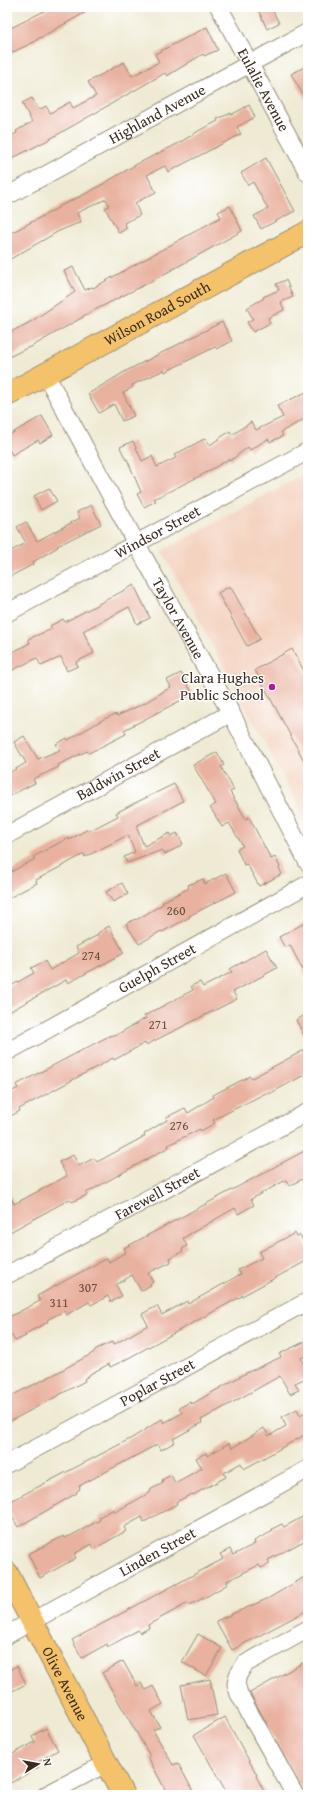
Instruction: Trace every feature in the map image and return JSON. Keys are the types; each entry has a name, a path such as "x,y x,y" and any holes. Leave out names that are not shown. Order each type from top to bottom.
{"main road":[{"name":"Wilson Road South","path":"7,395 308,232"},
{"name":"Olive Avenue","path":"7,1573 123,1795"}],"street":[{"name":"Eulalie Avenue","path":"219,7 308,173"},
{"name":"Highland Avenue","path":"7,196 308,32"},
{"name":"Taylor Avenue","path":"46,375 136,543 230,713 308,863"},
{"name":"Windsor Street","path":"7,614 136,543 308,452"},
{"name":"Baldwin Street","path":"7,835 230,713"},
{"name":"Guelph Street","path":"7,1052 308,884"},
{"name":"Farewell Street","path":"7,1275 308,1112"},
{"name":"Poplar Street","path":"7,1464 308,1302"},
{"name":"Linden Street","path":"7,1635 308,1469"},
{"path":"295,1795 239,1694 236,1684 238,1675 245,1664 308,1629"},
{"path":"46,1795 107,1763"}],"shaded area":[{"name":"Clara Hughes Public School","path":"308,472 308,824 162,551"}],"building":[{"path":"52,7 95,7 36,41 7,55 7,30"},
{"path":"257,7 271,7 279,23 267,29"},
{"path":"207,27 218,50 204,56 203,54 167,76 165,73 48,140 7,161 7,138 32,122 22,103 32,98 39,110 46,106 50,113 70,102 73,108 96,96 88,82 124,62 132,76 159,62 155,54"},
{"path":"308,65 308,103 291,74"},
{"path":"249,105 255,117 237,127 241,134 168,172 165,166 147,175 156,192 135,203 140,215 124,223 127,228 119,233 105,208 109,206 106,199 77,213 81,222 59,231 7,261 7,235 91,191 137,164 179,143 218,121 217,119 231,113 231,115"},
{"path":"266,158 295,211 261,229 254,216 268,209 253,182 248,185 241,173"},
{"path":"230,206 242,231 150,282 83,316 29,348 7,358 7,334 32,321 75,292 64,271 73,267 85,290 92,287 93,288 221,217 218,212"},
{"path":"286,280 293,297 281,302 284,310 268,318 270,323 253,332 247,322 253,319 247,308 264,298 263,297 279,290 276,284"},
{"path":"222,322 232,341 217,349 215,347 165,372 164,370 132,385 133,387 123,393 134,416 122,421 114,404 99,413 88,394 126,371"},
{"path":"308,391 308,417 281,432 283,436 270,442 268,439 250,450 248,447 230,461 229,459 202,475 154,499 156,501 144,507 137,494 141,492 127,459 126,460 120,447 133,441 142,461 152,456 157,467 176,458 174,455 206,438 210,445 230,431 232,435 251,422 256,430 283,417 277,406"},
{"path":"42,416 53,435 40,443 38,440 12,455 7,446 7,436"},
{"path":"49,488 57,501 41,510 34,496"},
{"path":"91,505 101,524 57,546 58,547 33,562 34,564 7,578 7,553 26,543 17,527 26,522 37,541 80,518 77,512"},
{"path":"134,585 150,618 137,624 129,607 83,631 94,653 76,662 78,666 67,671 61,657 41,666 37,658 7,673 7,655 30,643 28,639 52,629 50,626 63,619 65,622"},
{"path":"230,586 260,639 247,646 218,593"},
{"path":"292,649 308,678 308,768 255,670"},
{"path":"181,673 193,694 124,730 126,734 89,753 87,751 58,765 59,767 33,779 35,783 7,797 7,774 26,763 14,742 24,736 38,759 60,750 56,744 67,738 68,740 104,719 116,714 117,716 143,704 171,687 167,680"},
{"path":"217,752 224,765 221,767 234,790 230,792 246,819 249,817 271,859 275,857 280,867 279,868 282,874 259,886 247,864 244,865 237,849 243,846 229,823 222,827 210,807 216,804 193,765"},
{"path":"174,784 183,801 136,826 144,846 170,833 171,836 177,833 183,844 165,854 162,850 127,863 124,857 135,852 128,835 85,857 84,854 36,880 37,883 7,899 7,874 35,859 33,857 68,838 69,840 88,829 89,831 118,816 116,813"},
{"path":"226,873 236,892 139,944 126,924 135,919 136,920 163,904 162,902 189,888 188,885 203,879 205,884"},
{"path":"122,883 128,894 113,902 106,892"},
{"path":"308,921 308,980 290,945 285,948 279,937"},
{"path":"109,926 124,953 68,983 66,980 7,1013 7,988 34,973 31,968 45,961 50,970 79,953 76,947 98,935 98,933"},
{"path":"266,949 277,968 233,992 237,999 146,1045 145,1043 114,1060 113,1058 19,1109 20,1111 7,1118 7,1094 18,1088 16,1085 109,1036 118,1034 146,1018 144,1016 193,990 191,986 200,982 203,987 232,972 230,969"},
{"path":"305,1015 308,1021 308,1043 296,1020"},
{"path":"308,1048 308,1073 269,1094 268,1092 213,1120 215,1123 201,1131 200,1129 168,1145 169,1147 86,1193 87,1195 72,1202 70,1199 10,1232 7,1226 7,1190 14,1204 67,1176 59,1162 73,1155 79,1166 94,1158 97,1162 145,1136 144,1134 167,1120 165,1118 185,1108 188,1113 214,1097 213,1095 250,1076 252,1078"},
{"path":"308,1149 308,1176 289,1186 286,1180 251,1199 254,1205 238,1214 235,1208 183,1238 187,1246 182,1249 183,1251 170,1258 171,1262 148,1273 153,1282 150,1284 151,1285 141,1291 132,1275 116,1285 122,1296 111,1302 108,1296 91,1305 89,1302 66,1315 64,1311 47,1320 48,1322 25,1334 26,1336 15,1341 11,1334 7,1336 7,1318 40,1301 37,1296 107,1258 109,1262 126,1252 124,1248"},
{"path":"295,1233 297,1237 300,1235 308,1250 308,1260 123,1361 110,1367 109,1364 90,1374 84,1379 85,1381 7,1423 7,1398 55,1374 93,1353 96,1349 112,1342 113,1345 148,1325 142,1314 157,1306 162,1315 187,1301 188,1304 241,1274 238,1270 262,1258 259,1252"},
{"path":"308,1340 308,1355 301,1358 308,1372 308,1377 295,1383 299,1390 290,1394 280,1376 201,1420 202,1423 173,1439 175,1442 161,1450 158,1444 79,1486 80,1489 76,1492 77,1493 18,1527 7,1507 7,1503 132,1438 162,1419 164,1423 182,1413 179,1408 190,1402 192,1404 246,1373 281,1357 279,1354"},
{"path":"297,1409 300,1415 308,1411 308,1433 244,1469 241,1463 224,1473 226,1477 193,1495 192,1494 176,1502 177,1504 144,1522 142,1517 124,1527 126,1531 94,1549 92,1544 74,1554 76,1558 40,1578 28,1554 64,1536 65,1538 72,1535 100,1520 99,1517 114,1509 115,1512 151,1492 150,1490 163,1483 162,1480 171,1475 175,1483 202,1468 196,1458 206,1453 207,1456 229,1443 232,1448 264,1428 269,1436 286,1426 282,1417"},
{"path":"308,1514 308,1539 268,1560 270,1564 261,1568 259,1565 227,1581 228,1584 204,1598 189,1605 188,1603 148,1625 149,1628 140,1633 138,1630 108,1647 107,1644 82,1658 72,1640 223,1559 220,1554 230,1549 233,1555 255,1544 254,1541 273,1531 272,1529 282,1524 284,1527"},
{"path":"308,1575 308,1610 232,1650 216,1621 269,1598"},
{"path":"198,1634 222,1648 206,1676 182,1662"},
{"path":"308,1660 308,1795 305,1795 250,1693"},
{"path":"123,1661 137,1686 141,1683 146,1690 153,1686 163,1704 151,1711 160,1727 153,1730 173,1765 178,1763 195,1795 168,1795 148,1757 150,1756 102,1673"},
{"path":"17,1666 26,1684 7,1694 7,1671"},
{"path":"210,1679 217,1715 188,1720 181,1685"},
{"path":"225,1717 257,1775 256,1776 266,1795 228,1795 194,1735"},
{"path":"46,1728 58,1750 36,1763 39,1767 7,1785 7,1757 35,1742 32,1736"}],"place":[{"name":"Clara Hughes Public School","path":"272,687"}]}
